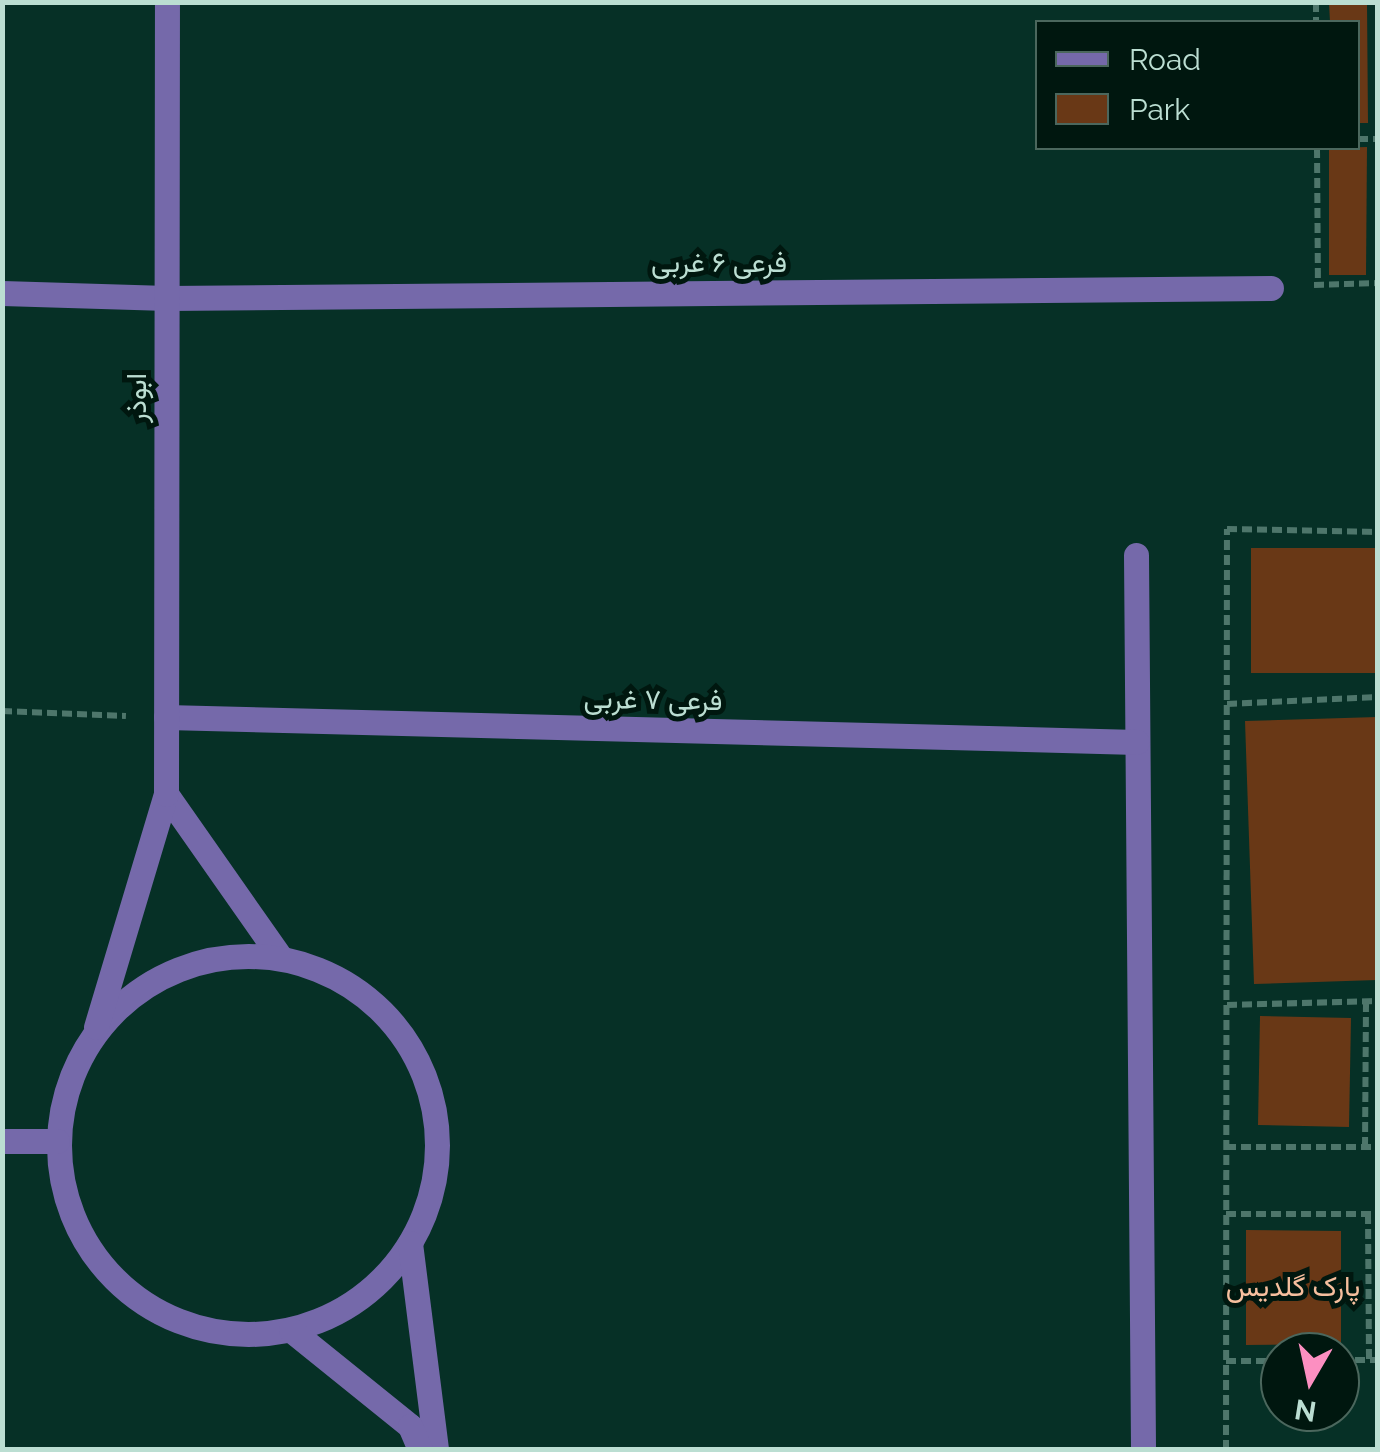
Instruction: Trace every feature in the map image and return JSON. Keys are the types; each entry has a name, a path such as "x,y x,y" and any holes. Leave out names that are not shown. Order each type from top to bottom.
{"street":[{"name":"ابوذر","path":"94,1032 166,794 168,2"},
{"name":"فرعی ۶ غربی","path":"2,293 167,298 1271,288"},
{"path":"1136,554 1143,1450"},
{"name":"فرعی ۷ غربی","path":"166,717 1137,742"},
{"path":"166,794 280,958"},
{"path":"227,956 280,958 350,987 387,1016 422,1067 438,1126 434,1187 410,1244 379,1282 338,1312 291,1330 234,1334 178,1321 128,1292 89,1249 64,1198 57,1141 67,1084 94,1032 130,994 176,968 227,956"},
{"path":"2,1140 57,1141"},
{"path":"410,1244 436,1450"},
{"path":"291,1330 410,1426 420,1450"}],"path":[{"path":"1317,150 1318,285"},
{"path":"1271,288 1378,282"},
{"path":"1226,1450 1227,529 1378,532"},
{"path":"1226,704 1378,697"},
{"path":"2,711 166,717"},
{"path":"1226,1005 1378,1000"},
{"path":"1364,1147 1366,1001"},
{"path":"1226,1147 1378,1147"},
{"path":"1226,1214 1378,1214"},
{"path":"1368,1214 1373,1360"},
{"path":"1226,1361 1260,1360"}],"green space":[{"path":"1329,3 1367,3 1368,123 1360,123 1360,20 1330,20"},
{"path":"1367,147 1366,275 1329,275 1329,150"},
{"path":"1251,548 1377,548 1377,673 1251,673"},
{"path":"1377,717 1377,980 1254,984 1245,721"},
{"path":"1260,1016 1351,1018 1349,1127 1258,1125"},
{"name":"پارک گلدیس","path":"1246,1230 1341,1231 1341,1332 1260,1332 1260,1345 1246,1345"}]}
